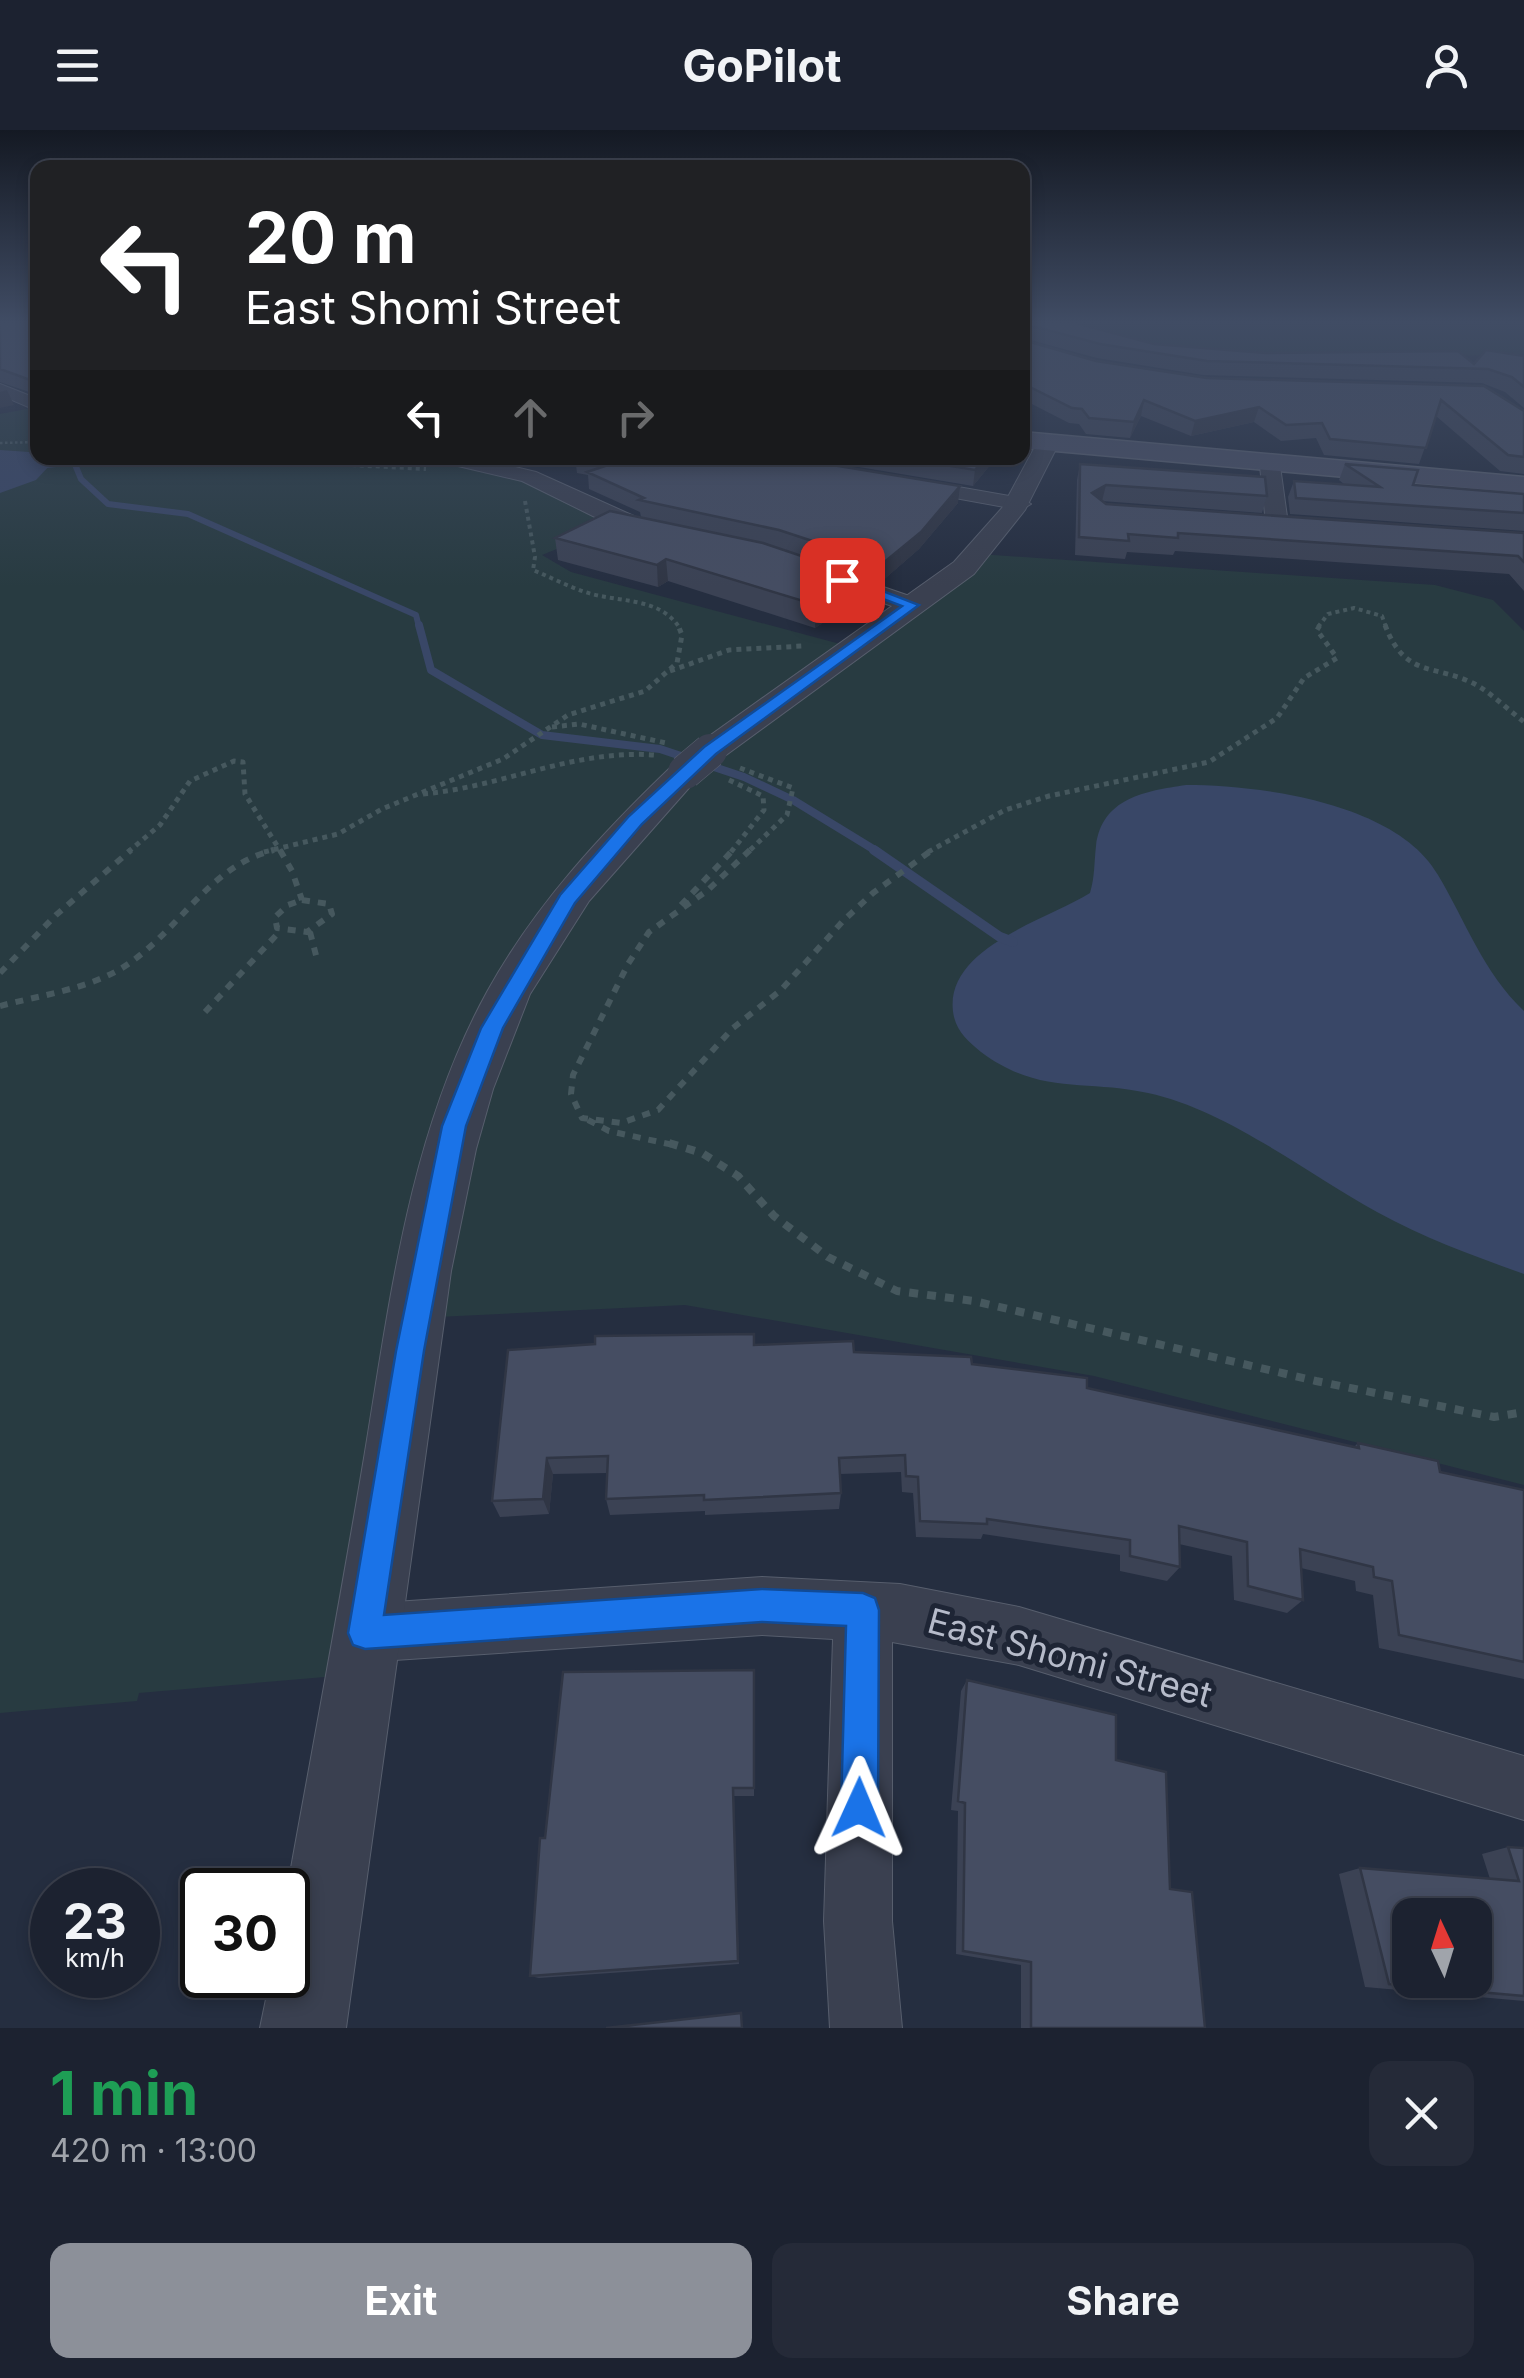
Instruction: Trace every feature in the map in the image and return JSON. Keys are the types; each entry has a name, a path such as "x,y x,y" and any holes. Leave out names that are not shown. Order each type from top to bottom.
{"main road":[{"path":"1035,442 1270,466 1524,485"}],"street":[{"path":"447,465 526,486 620,523 676,535"},
{"path":"526,486 569,465"},
{"path":"304,2028 410,1351 454,1126 492,1028 567,900 636,820 700,762 964,568 997,536 1021,504 1030,465"},
{"path":"1270,466 1277,524"},
{"path":"888,481 1021,504"},
{"path":"788,562 912,605"},
{"name":"East Shomi Street","path":"365,1633 762,1606 863,1610 950,1620 1019,1636 1524,1788"},
{"path":"863,1610 858,1921 866,2028"}],"path":[{"path":"0,444 30,442"},
{"path":"298,465 353,465"},
{"path":"526,486 535,557 533,570 587,593 645,603 670,616 678,624 682,645 681,654 669,672"},
{"path":"582,1118 621,1123 658,1110 733,1028 780,990 843,921 873,893 937,846 1006,810 1034,801 1209,762 1277,718 1304,678 1337,658 1317,630 1326,615 1338,609 1370,610 1382,616 1394,649 1405,660 1478,686 1524,722"},
{"path":"0,1006 77,986 128,964 170,930 224,871 253,855 338,834 382,809 504,758 587,707 645,691 669,672 728,650 757,646 855,648"},
{"path":"552,727 580,724 793,788 787,815 708,890 649,932 628,964 573,1076 571,1094 582,1118 609,1131 702,1153 738,1176 774,1216 828,1258 897,1292 974,1301 1494,1418 1524,1412"},
{"path":"420,794 454,794 606,756 640,752 700,762 762,796 764,810 728,856 674,913"},
{"path":"0,973 56,915 160,825 190,781 216,767 243,762 246,796 282,849 299,882 302,900"},
{"path":"302,900 322,900 329,904 332,914 310,932 293,934 276,928 275,917 288,904 302,900"},
{"path":"205,1012 281,930"},
{"path":"310,932 318,963"}],"shaded area":[{"path":"30,411 30,465 482,465 515,472 620,523 542,555 571,572 855,648 979,554 1435,585 1493,600 1524,631 1524,1485 1094,1376 685,1305 417,1318 360,1674 139,1693 137,1701 0,1713 0,414"}],"water":[{"path":"0,450 29,452 30,465 50,465 36,480 0,493"},
{"path":"1186,785 1287,794 1360,815 1418,850 1438,875 1486,963 1524,1011 1524,1274 1395,1221 1207,1113 1148,1093 1063,1084 1023,1075 981,1052 961,1032 954,1017 954,993 963,973 979,955 1024,926 1090,893 1100,830 1116,807 1141,794"}],"building":[{"path":"1083,411 1139,411 1134,422 1089,418"},
{"path":"1170,411 1243,411 1195,421"},
{"path":"1264,411 1438,411 1426,448 1330,439 1322,423 1286,425"},
{"path":"1454,411 1524,411 1524,457 1508,455"},
{"path":"1080,464 1265,477 1267,496 1106,485 1092,493 1106,504 1524,533 1524,562 1518,556 1178,533 1178,538 1128,534 1129,541 1079,537"},
{"path":"1345,464 1418,470 1413,485 1524,494 1524,513 1296,498 1294,481 1380,487"},
{"path":"608,465 832,465 960,486 921,532 882,564 779,530 639,500 644,498 587,472"},
{"path":"945,465 979,465 975,470"},
{"path":"610,511 763,543 861,576 816,605 666,559 657,565 555,538"},
{"path":"754,1334 754,1345 853,1341 854,1352 971,1357 972,1364 1087,1378 1087,1388 1359,1448 1358,1443 1438,1461 1440,1472 1524,1490 1524,1662 1399,1635 1392,1581 1374,1577 1373,1567 1300,1549 1303,1600 1248,1586 1247,1542 1179,1526 1180,1567 1130,1556 1130,1540 987,1519 987,1524 920,1521 918,1477 906,1476 905,1455 839,1458 841,1493 704,1500 704,1495 606,1499 608,1456 547,1458 543,1499 492,1501 508,1350 595,1344 595,1336"},
{"path":"754,1670 754,1788 733,1788 738,1961 530,1976 540,1838 545,1838 563,1672"},
{"path":"967,1680 1116,1715 1116,1760 1166,1772 1170,1889 1192,1892 1205,2028 1031,2028 1031,1962 963,1951 965,1803 958,1801"},
{"path":"1508,1847 1524,1848 1524,1996 1492,1993 1492,1898 1392,1898 1392,1984 1389,1984 1360,1868 1519,1881"},
{"path":"741,2013 742,2028 606,2028"}],"waterway":[{"path":"38,466 47,465"},
{"path":"75,465 81,479 108,504 188,514 416,615 419,627"},
{"path":"419,625 431,670 542,735 660,749 744,777 793,800 878,852"},
{"path":"874,850 1000,937 1013,942"}],"route":[{"path":"842,580 912,605 710,750 636,820 567,900 492,1028 454,1126 410,1351 365,1633 762,1606 863,1610 859,1808"}]}
